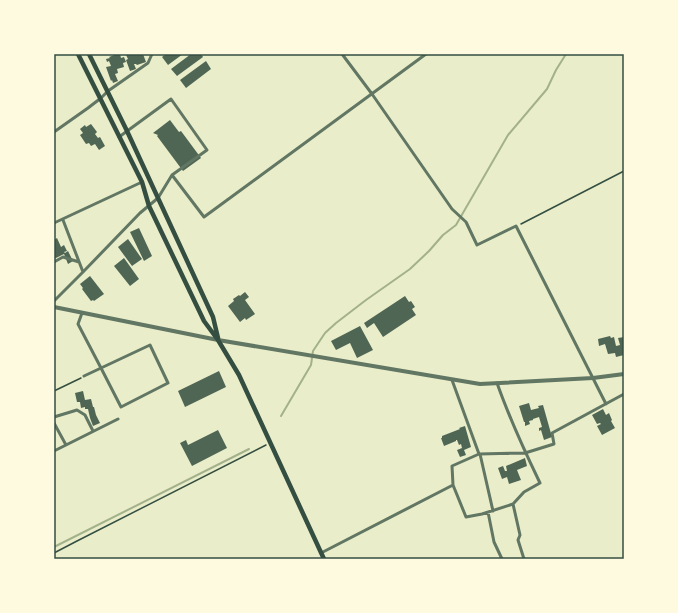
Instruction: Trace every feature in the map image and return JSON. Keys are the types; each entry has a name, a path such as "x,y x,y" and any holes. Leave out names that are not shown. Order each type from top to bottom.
{"main road":[{"path":"78,54 142,182 149,206 204,320 218,340 238,375 324,559"},
{"path":"89,54 127,131 213,317 218,340"}],"street":[{"path":"54,132 148,63 152,54"},
{"path":"342,54 372,94 452,210 466,222 477,245 516,226 606,404"},
{"path":"172,175 204,217 426,54"},
{"path":"54,301 140,213 158,198 172,175 207,150 172,99 119,137"},
{"path":"54,223 142,182"},
{"path":"63,220 83,272"},
{"path":"54,262 63,257 79,262"},
{"path":"54,308 218,340 480,384 593,378 624,374"},
{"path":"82,313 78,324 101,368 120,407 168,383 150,345 101,368 84,376"},
{"path":"452,380 479,454 493,511"},
{"path":"497,383 525,453 540,483 524,492 512,504 493,511 466,517 453,485 452,466 479,454 525,453 554,444 552,433 624,394"},
{"path":"54,417 77,410 84,415 93,432"},
{"path":"54,451 118,419"},
{"path":"54,423 66,445"},
{"path":"321,553 453,485"},
{"path":"512,504 520,535 518,540 524,559"},
{"path":"488,512 494,542 502,559"}],"path":[{"path":"516,226 624,171"},
{"path":"54,391 84,376"},
{"path":"54,554 270,444"}],"building":[{"path":"120,54 121,58 124,57 126,62 123,63 124,67 117,69 118,73 115,74 118,81 113,83 106,67 111,66 109,61 107,62 106,59"},
{"path":"127,54 143,54 146,62 137,65 134,64 136,69 130,71 126,60 128,59"},
{"path":"166,54 183,54 168,65 162,57"},
{"path":"191,54 201,54 203,57 177,76 171,69"},
{"path":"206,61 211,69 186,88 180,80"},
{"path":"170,120 179,132 181,131 201,158 183,171 157,136 158,135 153,133"},
{"path":"91,124 97,132 95,134 98,138 100,137 105,146 99,150 95,144 91,146 89,143 86,144 80,135 83,133 80,129 85,125 86,127"},
{"path":"139,228 152,256 144,261 130,232"},
{"path":"57,238 61,247 64,245 67,251 64,252 65,253 68,251 73,261 68,264 64,254 54,259 54,240"},
{"path":"128,239 142,259 132,266 118,247"},
{"path":"124,258 139,279 130,286 114,266"},
{"path":"90,276 104,294 94,301 91,301 80,284"},
{"path":"245,292 249,297 245,300 255,314 240,322 228,306 234,301 233,299"},
{"path":"405,296 415,307 412,309 416,315 383,337 374,323 367,328 364,323"},
{"path":"360,326 373,350 357,358 350,343 336,350 331,341"},
{"path":"610,336 611,338 614,337 616,346 620,345 618,338 624,337 624,355 616,357 615,353 608,354 605,344 599,346 598,339"},
{"path":"219,371 226,387 185,407 178,391"},
{"path":"83,391 85,400 91,399 100,423 93,426 88,409 85,409 85,407 81,408 80,402 77,402 75,393"},
{"path":"529,403 531,410 539,408 538,406 543,405 552,437 544,440 541,430 539,431 539,428 542,427 539,417 529,421 530,424 525,426 519,406"},
{"path":"603,409 606,415 609,413 615,428 602,435 597,426 601,424 597,424 592,415"},
{"path":"465,426 471,447 464,450 466,455 460,457 457,450 462,448 461,444 459,445 457,440 444,446 441,438 442,436"},
{"path":"218,430 227,448 192,466 180,443 186,440 188,445"},
{"path":"525,458 527,466 517,470 521,480 509,484 507,477 502,479 498,468 503,466 505,471 507,471 506,466"}],"waterway":[{"path":"281,416 311,365 313,351 325,333 366,300 410,269 443,235 456,225 508,135 547,89 566,54"},
{"path":"54,547 249,449"}]}
